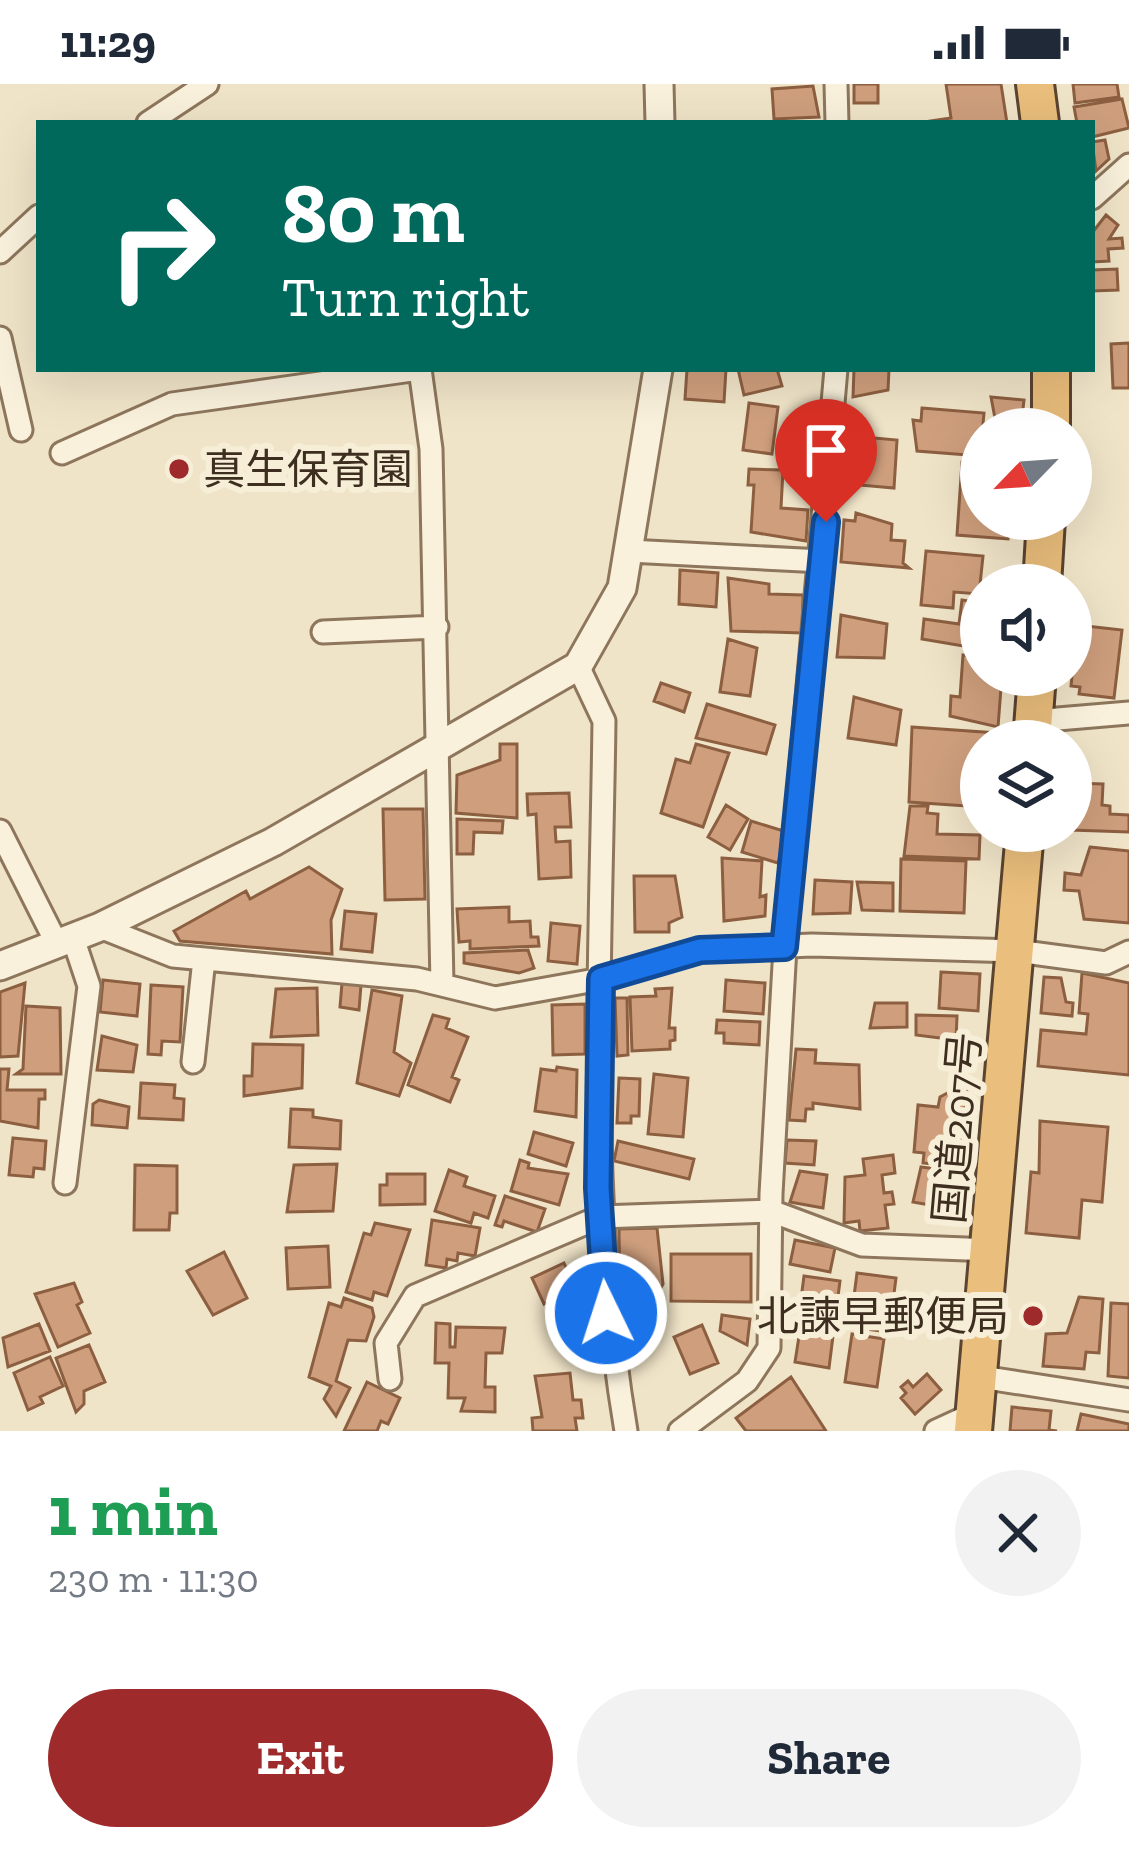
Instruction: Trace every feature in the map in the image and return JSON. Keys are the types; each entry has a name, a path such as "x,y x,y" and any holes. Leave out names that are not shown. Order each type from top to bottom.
{"highway":[{"path":"1035,84 1040,120"},
{"path":"1051,408 1052,372"},
{"name":"国道207号","path":"973,1422 981,1377 1023,852"}],"street":[{"path":"153,120 208,84"},
{"path":"659,84 661,120"},
{"path":"836,84 837,120"},
{"path":"1095,194 1129,165"},
{"path":"0,252 36,219"},
{"path":"0,338 21,430"},
{"path":"62,453 172,404 398,372"},
{"path":"419,372 431,449 442,984"},
{"path":"0,966 77,936 273,842 578,666 608,622 629,551 658,372"},
{"path":"680,1431 747,1381 769,1348 770,1211 784,947 836,372"},
{"path":"629,551 822,561"},
{"path":"323,632 437,627"},
{"path":"578,666 604,721 600,1217 606,1313 626,1431"},
{"path":"1092,720 1129,713"},
{"path":"0,831 77,936 89,986 65,1183"},
{"path":"77,936 173,956 442,984 495,998 601,979 700,950 1016,951 1106,963 1129,952"},
{"path":"193,1062 204,959"},
{"path":"390,1379 386,1343 415,1296 600,1217 770,1211 862,1245 992,1250"},
{"path":"981,1377 1129,1400"},
{"path":"936,1431 973,1422"}],"building":[{"path":"854,84 878,84 878,103 854,103"},
{"path":"946,84 1001,84 1007,120 937,120 951,118"},
{"path":"1073,84 1117,84 1119,97 1075,103"},
{"path":"813,86 819,117 774,119 772,89"},
{"path":"1122,99 1129,128 1095,136 1095,120 1076,120 1074,107"},
{"path":"1105,140 1109,159 1096,171 1095,164 1095,142"},
{"path":"1106,215 1118,225 1109,239 1122,238 1123,248 1108,249 1109,261 1095,262 1095,229"},
{"path":"1117,269 1118,290 1095,291 1095,270"},
{"path":"1129,343 1129,388 1113,388 1111,344"},
{"path":"687,372 726,372 724,402 685,399"},
{"path":"739,372 778,372 782,386 744,395"},
{"path":"854,372 889,372 888,390 853,397"},
{"path":"991,397 1024,400 1023,408 993,408"},
{"path":"749,403 778,407 772,454 743,450"},
{"path":"922,408 960,411 960,454 917,451 913,420 921,421"},
{"path":"796,416 820,417 817,462 793,460"},
{"path":"863,437 897,440 894,488 859,485"},
{"path":"749,469 783,470 781,508 808,510 806,541 751,532 754,485 748,485"},
{"path":"856,513 892,524 891,540 905,541 903,563 909,568 841,562 844,520 855,521"},
{"path":"926,551 983,556 982,564 960,564 960,592 954,592 953,608 921,605"},
{"path":"680,570 718,573 716,607 679,604"},
{"path":"728,578 769,584 769,594 803,595 802,633 731,631"},
{"path":"841,615 887,624 884,658 837,657"},
{"path":"960,616 960,645 922,639 924,619 959,624"},
{"path":"1092,627 1122,630 1114,698 1092,695"},
{"path":"728,639 757,648 750,696 720,692"},
{"path":"661,683 690,693 684,712 654,701"},
{"path":"951,696 1000,696 999,720 950,716"},
{"path":"854,697 901,710 896,745 848,738"},
{"path":"707,704 775,725 766,754 696,738"},
{"path":"912,727 960,730 960,806 909,802"},
{"path":"500,744 517,744 517,818 456,813 457,775 500,760"},
{"path":"696,744 729,753 703,827 661,813 676,759 690,763"},
{"path":"1092,784 1103,784 1102,805 1110,806 1110,814 1129,815 1129,832 1092,831"},
{"path":"569,793 571,827 555,827 556,842 570,841 571,877 539,879 536,814 528,815 527,794"},
{"path":"726,805 748,819 730,850 708,837"},
{"path":"910,806 928,806 927,813 938,814 937,834 960,835 960,852 979,852 979,859 904,856"},
{"path":"383,809 423,809 425,899 385,900"},
{"path":"457,819 503,821 502,833 474,832 473,854 457,854"},
{"path":"751,821 787,832 778,863 742,852"},
{"path":"1092,847 1129,851 1129,923 1084,919 1079,891 1064,890 1065,873 1081,875"},
{"path":"722,858 762,861 760,897 766,895 765,916 724,921"},
{"path":"901,859 966,861 964,913 900,911"},
{"path":"309,867 342,889 331,920 332,954 180,941 174,931 246,891 250,899"},
{"path":"634,876 675,876 682,917 669,923 669,932 635,932"},
{"path":"815,880 852,882 850,913 813,914"},
{"path":"857,882 893,883 893,911 862,910"},
{"path":"509,907 509,922 530,921 531,937 538,937 539,946 470,949 470,941 459,942 457,909"},
{"path":"345,911 376,914 372,952 341,949"},
{"path":"551,923 580,926 577,964 548,961"},
{"path":"528,950 534,968 519,973 464,963 464,953"},
{"path":"941,972 980,974 978,1011 939,1008"},
{"path":"1082,973 1129,983 1129,1075 1038,1066 1041,1030 1086,1034 1088,1014 1079,1013"},
{"path":"1044,977 1061,978 1066,1002 1073,1003 1072,1016 1041,1013"},
{"path":"103,980 140,984 137,1016 100,1012"},
{"path":"726,980 765,983 763,1014 724,1011"},
{"path":"25,983 18,1056 0,1057 0,992"},
{"path":"342,983 361,985 359,1010 340,1007"},
{"path":"151,985 183,987 180,1042 162,1041 161,1055 148,1054"},
{"path":"317,988 318,1035 271,1037 276,989"},
{"path":"672,988 669,1028 675,1028 675,1040 670,1041 670,1049 632,1051 630,997 656,996 655,989"},
{"path":"372,990 402,996 394,1052 411,1063 399,1096 357,1083"},
{"path":"615,998 627,998 628,1055 617,1056"},
{"path":"875,1003 907,1003 907,1027 870,1028"},
{"path":"585,1004 585,1054 553,1055 552,1005"},
{"path":"26,1006 60,1008 61,1074 16,1074 23,1069"},
{"path":"433,1015 449,1019 446,1028 468,1037 452,1077 459,1080 450,1102 408,1085"},
{"path":"916,1015 957,1016 956,1040 916,1035"},
{"path":"717,1020 760,1022 759,1045 724,1043 724,1033 716,1033"},
{"path":"102,1036 137,1045 133,1072 97,1070"},
{"path":"253,1044 303,1045 302,1088 244,1096 244,1076 252,1076"},
{"path":"796,1049 816,1050 815,1063 859,1065 860,1109 813,1103 813,1109 806,1109 805,1121 789,1120"},
{"path":"557,1067 577,1070 576,1117 535,1111 541,1069 556,1071"},
{"path":"0,1069 9,1069 7,1090 45,1090 45,1099 39,1099 38,1128 0,1121"},
{"path":"654,1074 688,1078 683,1137 648,1134"},
{"path":"619,1078 640,1079 639,1116 631,1116 631,1123 617,1123"},
{"path":"141,1083 175,1085 174,1098 184,1099 183,1120 139,1118"},
{"path":"955,1089 967,1090 959,1167 923,1163 924,1153 914,1152 918,1105 938,1107 940,1097"},
{"path":"99,1100 129,1107 127,1128 92,1125 93,1104"},
{"path":"291,1109 313,1110 313,1117 341,1121 340,1149 289,1147"},
{"path":"1040,1121 1108,1127 1102,1202 1082,1200 1079,1238 1026,1233 1031,1172 1039,1173"},
{"path":"534,1132 573,1143 566,1166 528,1154"},
{"path":"13,1138 46,1141 44,1169 34,1168 33,1177 9,1175"},
{"path":"787,1140 816,1141 814,1165 785,1163"},
{"path":"618,1141 694,1159 689,1179 614,1161"},
{"path":"893,1155 895,1173 882,1175 884,1193 892,1192 894,1204 885,1205 888,1228 860,1231 859,1221 844,1223 845,1177 865,1175 863,1159"},
{"path":"520,1160 529,1163 528,1168 568,1174 559,1205 511,1191"},
{"path":"337,1164 333,1211 287,1212 294,1165"},
{"path":"135,1165 177,1166 177,1213 170,1213 169,1230 134,1230"},
{"path":"921,1167 963,1172 958,1210 913,1202"},
{"path":"449,1170 467,1177 464,1186 495,1196 488,1218 474,1213 471,1223 435,1211"},
{"path":"800,1171 827,1175 823,1208 790,1202"},
{"path":"387,1174 425,1174 425,1204 380,1205 380,1185 387,1185"},
{"path":"505,1196 545,1209 537,1232 504,1221 502,1227 495,1225"},
{"path":"432,1220 480,1228 475,1256 458,1253 457,1261 447,1259 446,1268 426,1265"},
{"path":"375,1223 410,1230 387,1296 374,1292 372,1300 346,1292 364,1233 371,1235"},
{"path":"657,1228 663,1284 659,1291 620,1292 619,1229"},
{"path":"795,1240 835,1248 830,1272 790,1264"},
{"path":"328,1246 330,1287 288,1289 286,1248"},
{"path":"224,1252 247,1298 213,1315 187,1271"},
{"path":"671,1254 751,1254 751,1302 671,1301"},
{"path":"564,1263 576,1290 544,1304 532,1278"},
{"path":"857,1273 896,1278 889,1332 850,1327"},
{"path":"804,1276 840,1281 834,1327 798,1322"},
{"path":"74,1283 82,1302 77,1305 90,1333 58,1347 35,1294"},
{"path":"1079,1297 1103,1299 1099,1353 1086,1352 1084,1369 1043,1366 1046,1334 1067,1333"},
{"path":"344,1298 372,1308 374,1317 366,1341 348,1340 336,1381 350,1388 336,1416 324,1399 331,1386 309,1377 329,1303 341,1307"},
{"path":"653,1301 654,1326 620,1328 618,1302"},
{"path":"1111,1303 1129,1304 1129,1378 1108,1376"},
{"path":"722,1315 750,1319 747,1345 720,1331"},
{"path":"436,1323 450,1324 450,1347 455,1347 456,1327 505,1328 502,1353 486,1353 485,1387 495,1387 495,1412 461,1411 465,1398 448,1398 449,1363 435,1363"},
{"path":"39,1324 50,1351 8,1367 3,1338"},
{"path":"702,1325 718,1363 690,1374 674,1337"},
{"path":"800,1330 833,1336 829,1368 795,1362"},
{"path":"852,1334 884,1339 877,1387 845,1382"},
{"path":"89,1345 105,1382 84,1391 84,1404 76,1412 56,1358"},
{"path":"50,1357 63,1386 40,1397 43,1403 28,1410 14,1373"},
{"path":"570,1373 573,1400 581,1400 583,1418 575,1418 577,1431 533,1431 532,1418 542,1417 535,1376"},
{"path":"927,1374 941,1390 915,1414 901,1398 906,1393 901,1387 908,1381 913,1387"},
{"path":"791,1377 826,1431 746,1431 736,1418"},
{"path":"367,1382 400,1398 388,1424 381,1421 377,1431 344,1431"},
{"path":"1012,1407 1051,1411 1049,1430 1057,1431 1010,1431"},
{"path":"1081,1414 1129,1424 1129,1431 1077,1431"}],"place":[{"name":"真生保育園","path":"179,469"},
{"name":"北諫早郵便局","path":"1033,1316"}],"route":[{"path":"606,1313 598,1188 601,979 700,950 784,947 826,522"}]}
